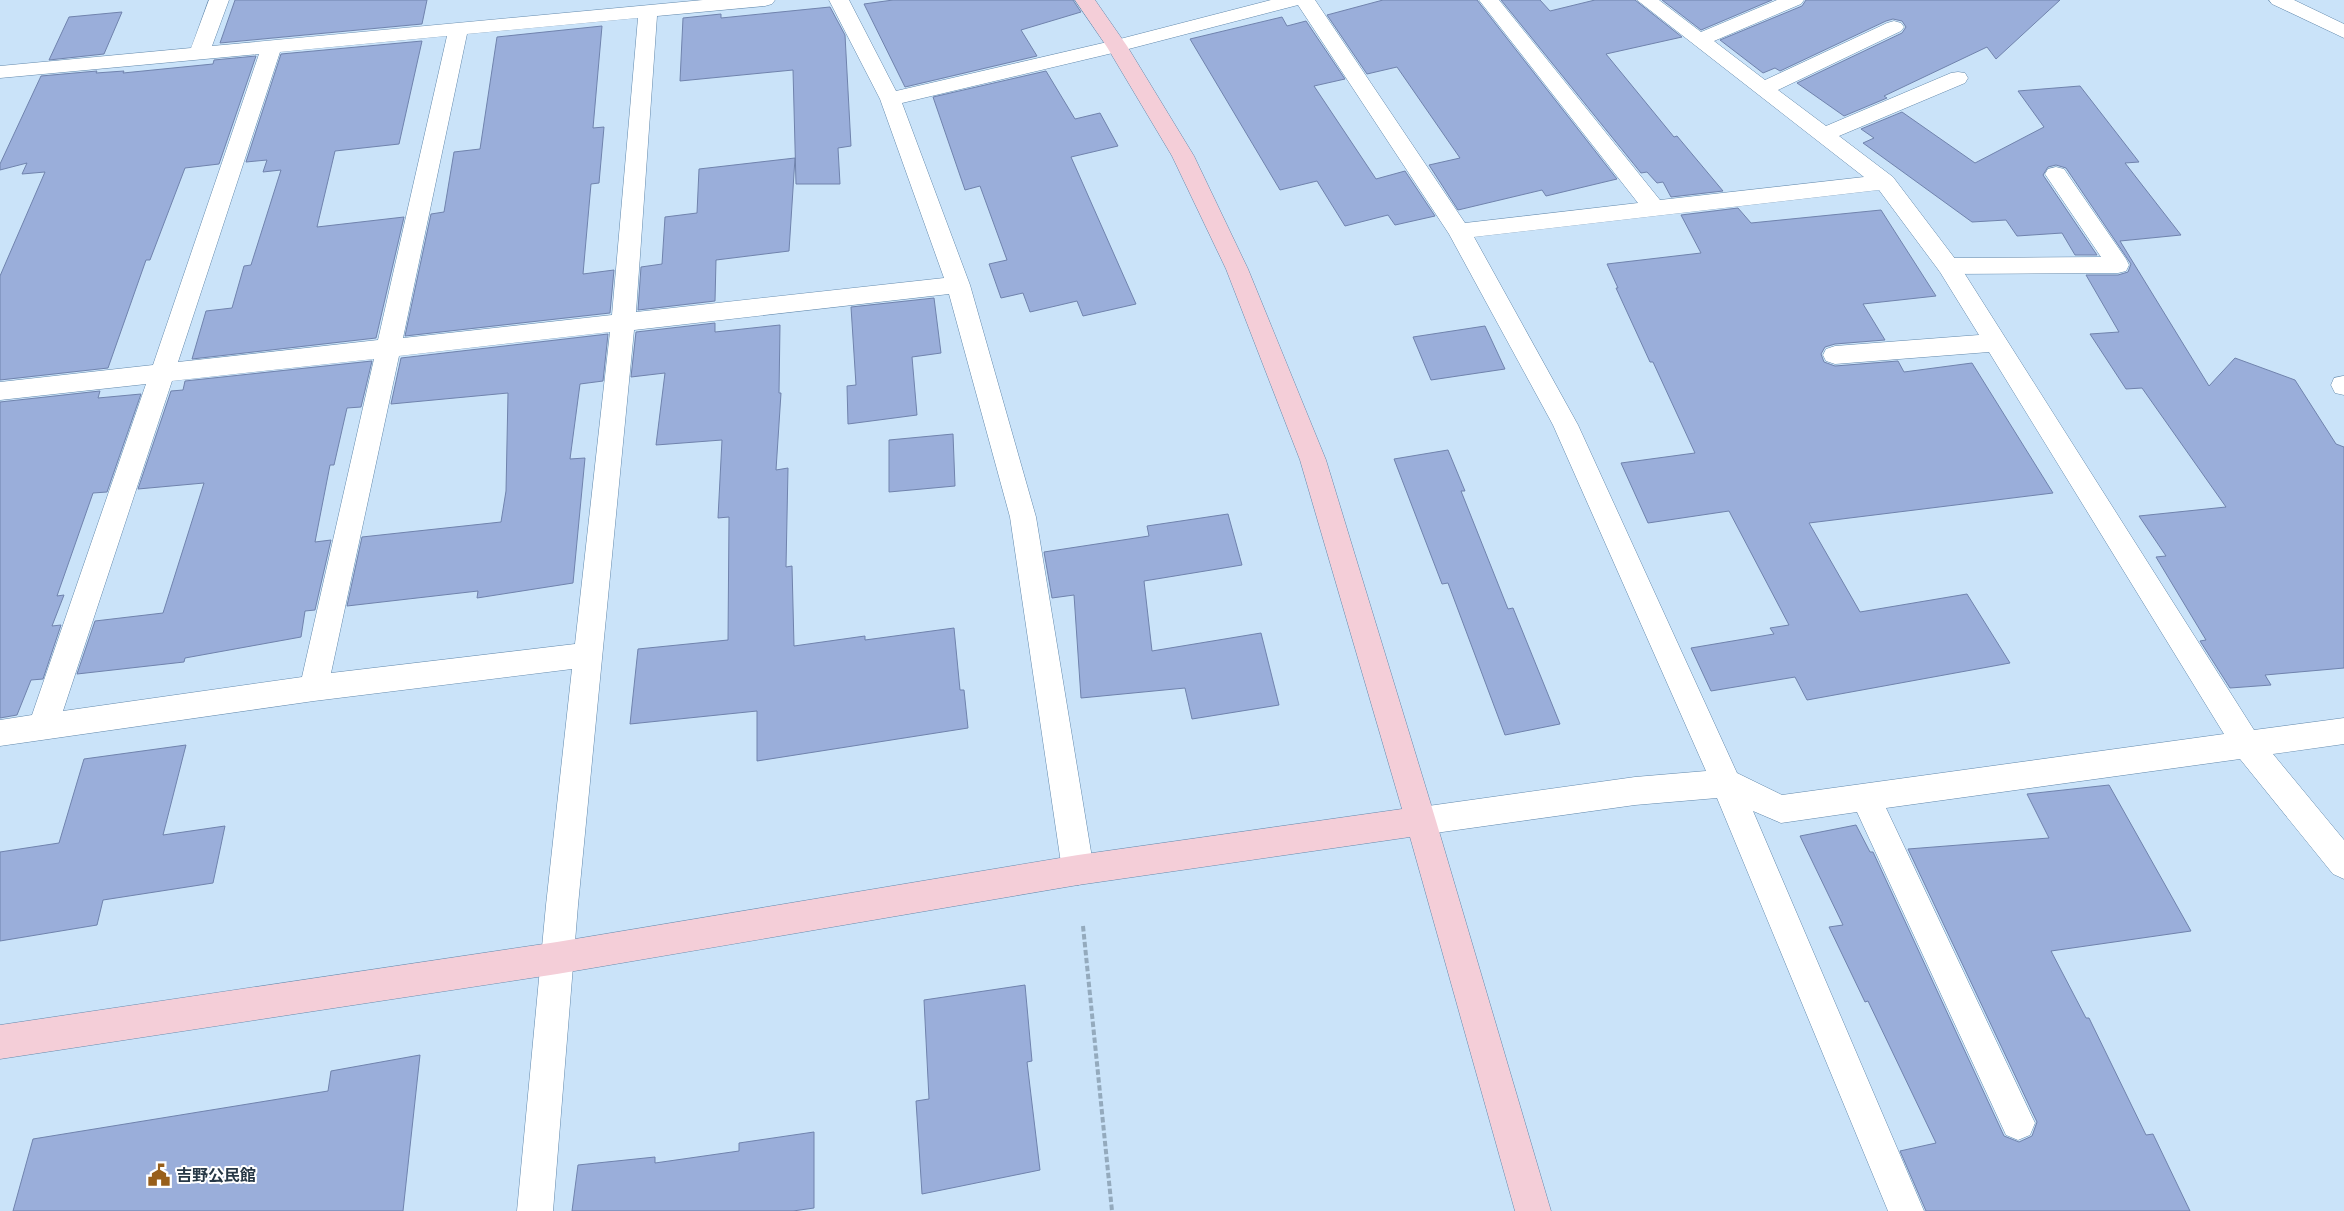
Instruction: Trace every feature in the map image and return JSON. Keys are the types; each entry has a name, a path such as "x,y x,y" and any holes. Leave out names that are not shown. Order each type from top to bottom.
{"street":[{"path":"199,53 219,0"},
{"path":"0,72 765,0"},
{"path":"839,0 890,99 958,284 1023,517 1078,870"},
{"path":"1085,0 1117,46 1183,156 1237,269 1313,460 1421,821 1533,1211"},
{"path":"890,99 1117,46 1294,0"},
{"path":"1305,0 1459,231 1565,425 1726,783 1906,1211"},
{"path":"1489,0 1655,209"},
{"path":"1646,0 1885,182 1948,266 2247,745 2344,864"},
{"path":"1699,40 1794,0"},
{"path":"2279,0 2344,32"},
{"path":"535,1211 557,958 623,321 648,11"},
{"path":"1763,89 1894,27"},
{"path":"314,688 458,29"},
{"path":"43,727 272,46"},
{"path":"1823,135 1958,78"},
{"path":"1948,266 2118,265 2056,174"},
{"path":"1459,231 1885,182"},
{"path":"0,391 958,284"},
{"path":"1835,355 1996,343"},
{"path":"0,732 314,688 588,655"},
{"path":"0,1042 557,958 1078,870 1635,791 1726,783 1781,809 2344,731"},
{"path":"1865,797 2018,1123"}],"path":[{"path":"1083,926 1112,1211"}],"building":[{"path":"235,0 427,0 422,24 220,43"},
{"path":"893,0 1073,0 1081,12 1021,30 1037,56 905,87 864,4"},
{"path":"1383,0 1477,0 1617,179 1546,196 1542,190 1458,210 1429,165 1460,158 1397,67 1367,74 1327,15"},
{"path":"1501,0 1540,0 1550,11 1595,0 1635,0 1682,37 1606,54 1674,137 1677,136 1723,191 1671,197 1663,182 1657,183 1647,172 1641,173"},
{"path":"1662,0 1772,0 1701,30"},
{"path":"1806,0 2060,0 1996,59 1987,47 1884,96 1887,98 1844,116 1797,83 1902,33 1906,27 1902,21 1893,19 1886,21 1780,71 1775,68 1763,73 1720,40 1802,6"},
{"path":"830,7 845,35 851,146 838,148 840,184 796,184 793,70 680,81 683,18 721,14 721,18"},
{"path":"122,12 104,54 49,60 69,17"},
{"path":"1282,17 1287,26 1306,21 1345,79 1314,86 1376,179 1405,171 1435,216 1395,225 1388,215 1345,226 1317,181 1280,190 1190,39"},
{"path":"602,26 593,128 604,127 599,183 591,184 583,274 614,270 610,313 405,336 431,214 444,212 454,152 480,149 497,37"},
{"path":"422,41 399,144 335,151 317,227 404,217 376,338 192,359 206,311 232,308 244,266 251,265 281,170 263,172 267,160 246,162 281,54"},
{"path":"256,56 219,164 185,168 150,260 146,260 108,368 0,380 0,276 45,172 22,174 27,163 0,170 0,164 41,76 97,71 96,73 124,71 123,73 213,64 214,60"},
{"path":"1046,71 1075,119 1100,113 1118,146 1071,157 1136,304 1083,316 1077,301 1030,312 1023,293 1001,298 989,264 1007,260 980,186 965,190 933,97"},
{"path":"2080,86 2139,162 2125,163 2181,235 2120,241 2209,386 2235,358 2295,380 2336,444 2344,447 2344,668 2265,675 2271,685 2230,688 2200,641 2206,640 2156,557 2166,556 2139,516 2226,507 2142,388 2126,389 2090,334 2119,332 2086,275 2118,275 2128,272 2131,264 2066,168 2056,165 2048,167 2043,175 2097,255 2075,255 2062,233 2017,236 2006,220 1972,222 1863,143 1874,138 1861,129 1902,112 1975,163 2044,127 2018,91"},
{"path":"795,158 789,251 716,260 715,301 638,310 641,267 662,264 665,217 697,213 699,169"},
{"path":"1738,208 1751,223 1881,210 1936,296 1863,304 1885,340 1835,344 1825,347 1821,354 1824,362 1835,366 1898,361 1904,372 1972,363 2053,493 1809,523 1860,612 1967,594 2010,663 1807,700 1795,677 1711,691 1691,648 1774,634 1770,628 1789,625 1729,511 1648,523 1621,463 1695,453 1653,362 1650,362 1607,264 1701,253 1681,215"},
{"path":"934,298 941,353 912,357 917,415 848,424 847,386 856,385 851,307"},
{"path":"715,323 715,332 780,325 779,393 781,393 776,470 788,468 786,567 792,566 794,646 865,636 865,640 954,628 960,690 964,690 968,728 757,761 757,711 630,724 638,649 728,640 729,517 718,518 722,440 656,445 665,373 631,377 636,332"},
{"path":"1485,326 1505,369 1431,380 1413,337"},
{"path":"608,334 603,381 580,384 570,459 585,458 573,583 477,598 478,591 347,606 362,537 501,522 506,491 508,393 391,404 401,358"},
{"path":"372,361 361,407 347,408 334,465 330,465 315,542 331,540 315,610 305,611 301,637 185,658 184,662 77,674 95,621 163,613 204,483 138,489 171,391 183,390 185,381"},
{"path":"100,391 98,398 141,394 107,492 93,493 57,596 64,595 52,626 61,625 43,679 31,680 17,715 0,718 0,402"},
{"path":"953,434 955,486 889,492 889,440"},
{"path":"1448,450 1465,491 1461,491 1508,609 1513,608 1560,724 1505,735 1448,583 1442,584 1394,459"},
{"path":"1228,514 1242,565 1144,581 1152,651 1261,633 1279,705 1192,719 1185,688 1081,698 1074,595 1052,598 1044,552 1149,536 1147,526"},
{"path":"186,745 163,835 225,826 213,883 103,900 97,925 0,941 0,852 59,843 84,759"},
{"path":"2109,785 2191,931 2051,951 2086,1018 2089,1018 2146,1135 2153,1134 2190,1211 1926,1211 1900,1151 1936,1143 1868,1001 1865,1002 1829,927 1843,925 1800,836 1856,825 1870,852 1873,852 2004,1136 2019,1142 2032,1136 2037,1122 1908,849 2049,838 2027,794"},
{"path":"1025,985 1032,1061 1027,1062 1040,1170 922,1194 916,1101 929,1099 924,1000"},
{"name":"吉野公民館","path":"420,1055 403,1211 13,1211 33,1139 328,1091 331,1071"},
{"path":"814,1132 814,1208 793,1211 572,1211 578,1165 655,1157 655,1163 739,1151 739,1143"}],"place":[{"name":"吉野公民館","path":"159,1175"}]}
